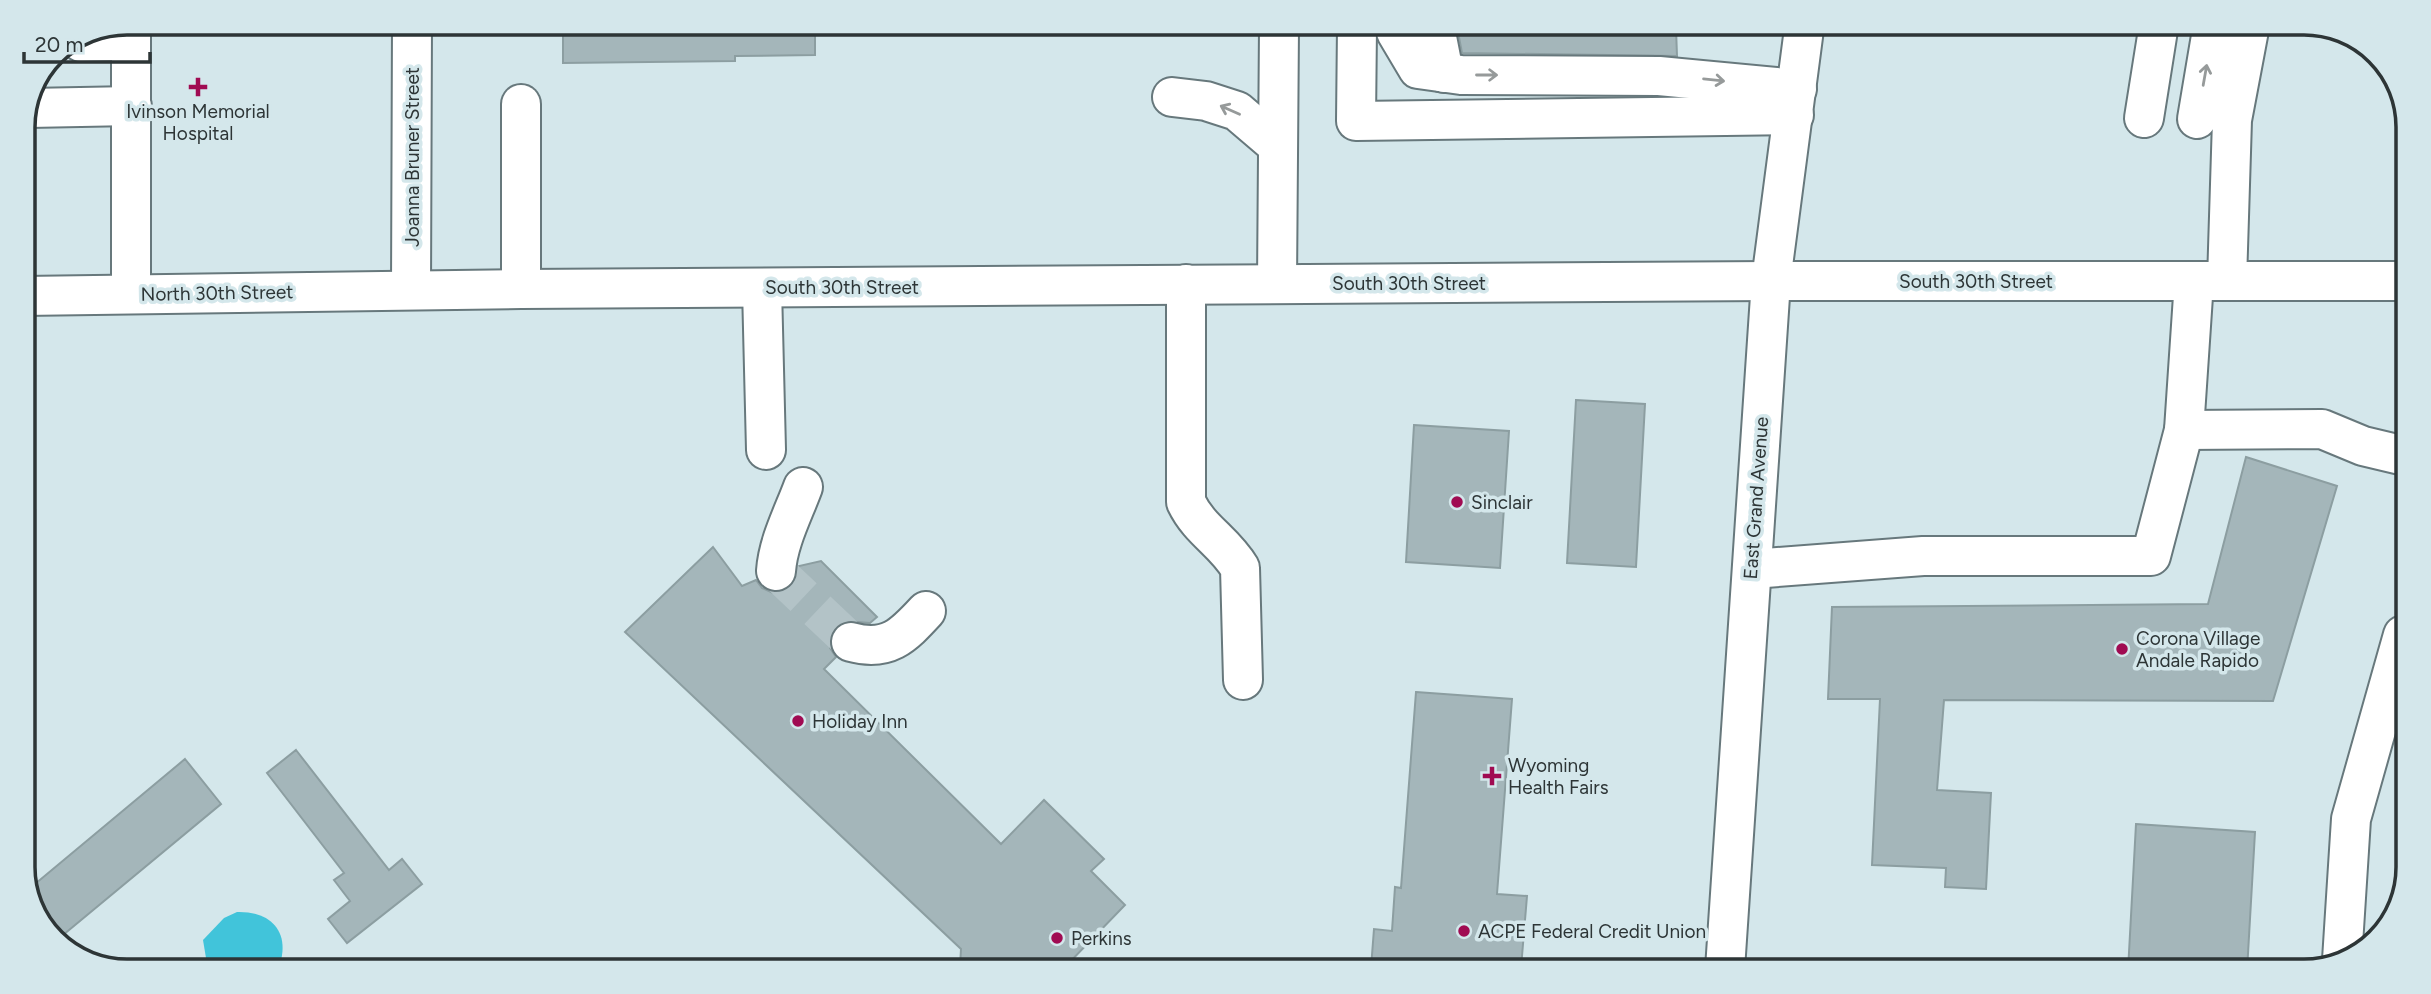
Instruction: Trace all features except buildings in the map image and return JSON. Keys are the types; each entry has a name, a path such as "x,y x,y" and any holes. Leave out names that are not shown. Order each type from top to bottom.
{"main road":[{"path":"131,35 131,294"},
{"name":"Joanna Bruner Street","path":"411,290 412,35"},
{"path":"1277,284 1279,35"},
{"path":"1357,35 1356,121 1796,102"},
{"path":"1398,35 1418,69 1461,75 1659,76 1796,102"},
{"path":"1437,35 1444,73"},
{"name":"East Grand Avenue","path":"1726,959 1771,281 1803,35"},
{"path":"2144,118 2157,35"},
{"path":"2197,119 2211,35"},
{"path":"1752,569 1923,555 2151,556 2184,430 2210,281 2232,120 2248,35"},
{"path":"1172,97 1206,101 1237,111 1278,146"},
{"path":"521,104 521,289"},
{"path":"37,108 132,106"},
{"name":"South 30th Street","path":"411,290 1771,281 2396,281"},
{"path":"1186,285 1186,502 1195,520 1232,554 1240,568 1243,680"},
{"path":"762,288 766,450"},
{"name":"North 30th Street","path":"35,296 411,290"},
{"path":"2184,430 2322,429 2363,446 2396,454"},
{"path":"776,571 787,528 803,487"},
{"path":"851,642 865,645 888,644 907,632 926,611"},
{"path":"2343,950 2351,819 2396,660"}],"shaded area":[{"path":"237,912 268,919 275,925 282,942 281,959 206,959 203,940 224,918"}],"tunnel":[{"path":"776,571 851,642"}],"place":[{"name":"Ivinson Memorial Hospital","path":"198,87"},
{"name":"Sinclair","path":"1457,502"},
{"name":"Corona Village Andale Rapido","path":"2122,649"},
{"name":"Holiday Inn","path":"798,721"},
{"name":"Wyoming Health Fairs","path":"1492,776"},
{"name":"ACPE Federal Credit Union","path":"1464,931"},
{"name":"Perkins","path":"1057,938"}]}
